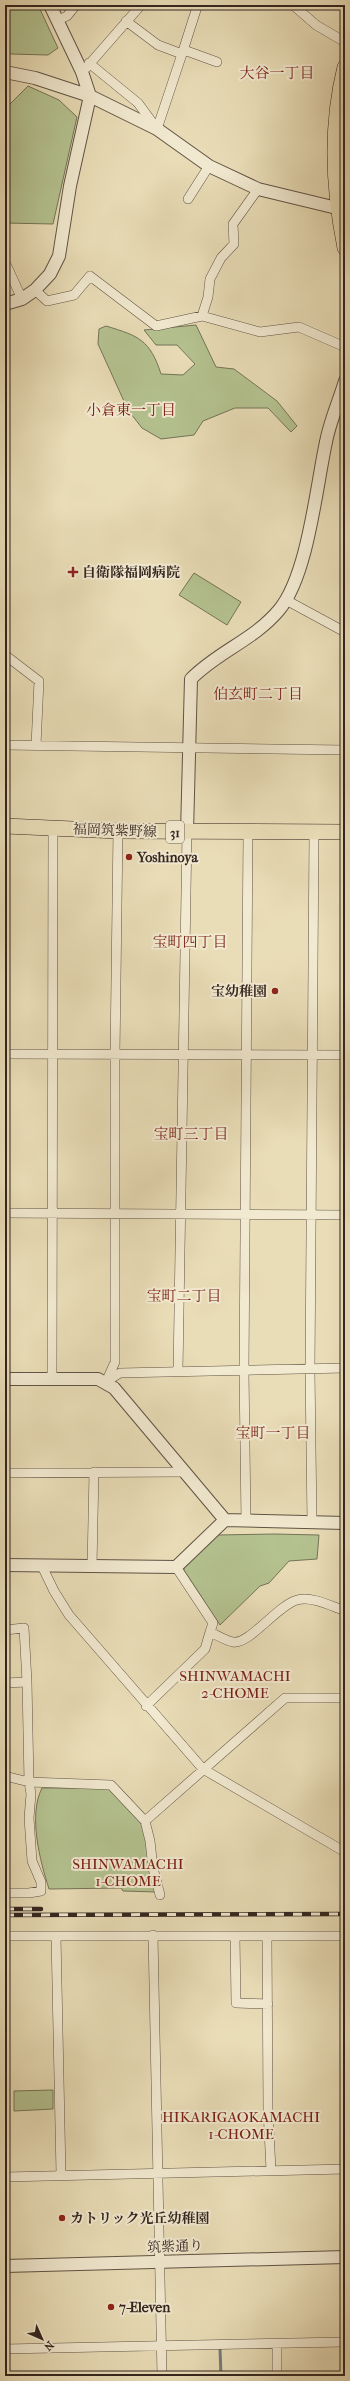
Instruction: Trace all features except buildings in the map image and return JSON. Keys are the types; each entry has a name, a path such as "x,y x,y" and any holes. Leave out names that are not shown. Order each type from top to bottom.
{"main road":[{"path":"345,67 337,101 334,138 335,186 341,209 345,248"},
{"name":"福岡筑紫野線","path":"5,826 118,831 248,833 345,832"}],"street":[{"path":"5,304 22,299 35,290 50,274 59,256 70,186 90,96 86,67 50,5"},
{"path":"58,20 67,16 76,5"},
{"path":"86,67 141,5"},
{"path":"293,5 316,25 345,42"},
{"path":"157,130 197,7"},
{"path":"126,21 158,45 217,62"},
{"path":"86,67 138,103 157,130"},
{"path":"5,72 35,78 90,96 157,130 209,166 258,189 341,209"},
{"path":"188,199 209,166"},
{"path":"202,316 208,297 210,279 222,258 234,244 234,224 258,189"},
{"path":"5,262 22,299"},
{"path":"35,290 47,301 74,295 90,276 156,326 202,316 260,332 299,327 345,346"},
{"path":"178,1371 182,1054 191,679 204,666 262,627 292,591 300,567 326,439 345,381"},
{"path":"286,600 345,632"},
{"path":"5,654 39,681 36,745"},
{"path":"5,745 345,750"},
{"path":"52,1379 50,1213 53,828"},
{"path":"106,1382 116,1362 114,1213 118,831"},
{"path":"246,1521 244,1371 248,833"},
{"path":"312,1523 310,1370 314,833"},
{"path":"5,1054 345,1055"},
{"path":"5,1213 345,1215"},
{"path":"106,1382 120,1373 310,1370 345,1368"},
{"path":"5,1379 98,1379 106,1382 114,1388 225,1520"},
{"path":"5,1472 184,1472"},
{"path":"92,1566 94,1472"},
{"path":"5,1565 176,1567 225,1520 345,1523"},
{"path":"42,1566 54,1591 69,1615 146,1706 203,1769 345,1852"},
{"path":"146,1706 205,1649 213,1623 176,1567"},
{"path":"210,1632 234,1642 244,1640 282,1607 297,1600 314,1600 345,1611"},
{"path":"5,1630 24,1628 27,1682 29,1782 31,1794 29,1818 32,1861 41,1882 41,1890 29,1893 5,1893"},
{"path":"5,1683 27,1682"},
{"path":"144,1822 285,1698 345,1698"},
{"path":"5,1776 29,1782 111,1785 144,1822 150,1841 153,1868 160,1895"},
{"path":"153,1935 162,2376"},
{"path":"5,1936 345,1936"},
{"path":"56,1936 61,2174"},
{"path":"235,1936 236,2003 268,2004"},
{"path":"267,1936 271,2170"},
{"path":"5,2177 61,2174 345,2169"},
{"name":"筑紫通り","path":"5,2266 345,2257"},
{"path":"5,2349 345,2342"},
{"path":"277,2344 277,2376"}],"green space":[{"path":"5,5 38,5 58,48 48,55 11,54 5,49"},
{"path":"28,86 59,100 77,117 53,224 5,223 5,109"},
{"path":"196,325 216,367 234,369 277,401 297,426 291,432 268,408 235,408 203,421 194,435 161,439 142,428 128,410 98,344 99,329 106,326 135,337 142,341 152,354 161,374 183,375 195,364 177,345 156,345 144,330"},
{"path":"194,573 241,602 227,625 179,595"},
{"path":"218,1535 319,1535 317,1559 289,1561 269,1583 260,1586 220,1625 184,1570 184,1566"},
{"path":"42,1788 109,1788 139,1819 147,1837 156,1892 123,1891 121,1888 49,1889 39,1852 36,1824 38,1799"},
{"path":"53,2090 53,2109 14,2111 14,2091"}],"waterway":[{"path":"220,2349 221,2376"}],"railway":[{"path":"5,1909 41,1909"},
{"path":"5,1915 345,1914"}],"place":[{"name":"自衛隊福岡病院","path":"73,572"},
{"name":"Yoshinoya","path":"129,857"},
{"name":"宝幼稚園","path":"275,991"},
{"name":"カトリック光丘幼稚園","path":"62,2218"},
{"name":"7-Eleven","path":"111,2307"}],"district":[{"name":"大谷一丁目","path":"277,73"},
{"name":"小倉東一丁目","path":"131,410"},
{"name":"伯玄町二丁目","path":"258,694"},
{"name":"宝町四丁目","path":"190,942"},
{"name":"宝町三丁目","path":"191,1134"},
{"name":"宝町二丁目","path":"184,1296"},
{"name":"宝町一丁目","path":"273,1433"},
{"name":"SHINWAMACHI 2-CHOME","path":"235,1684"},
{"name":"SHINWAMACHI 1-CHOME","path":"128,1872"},
{"name":"HIKARIGAOKAMACHI 1-CHOME","path":"241,2126"}]}
